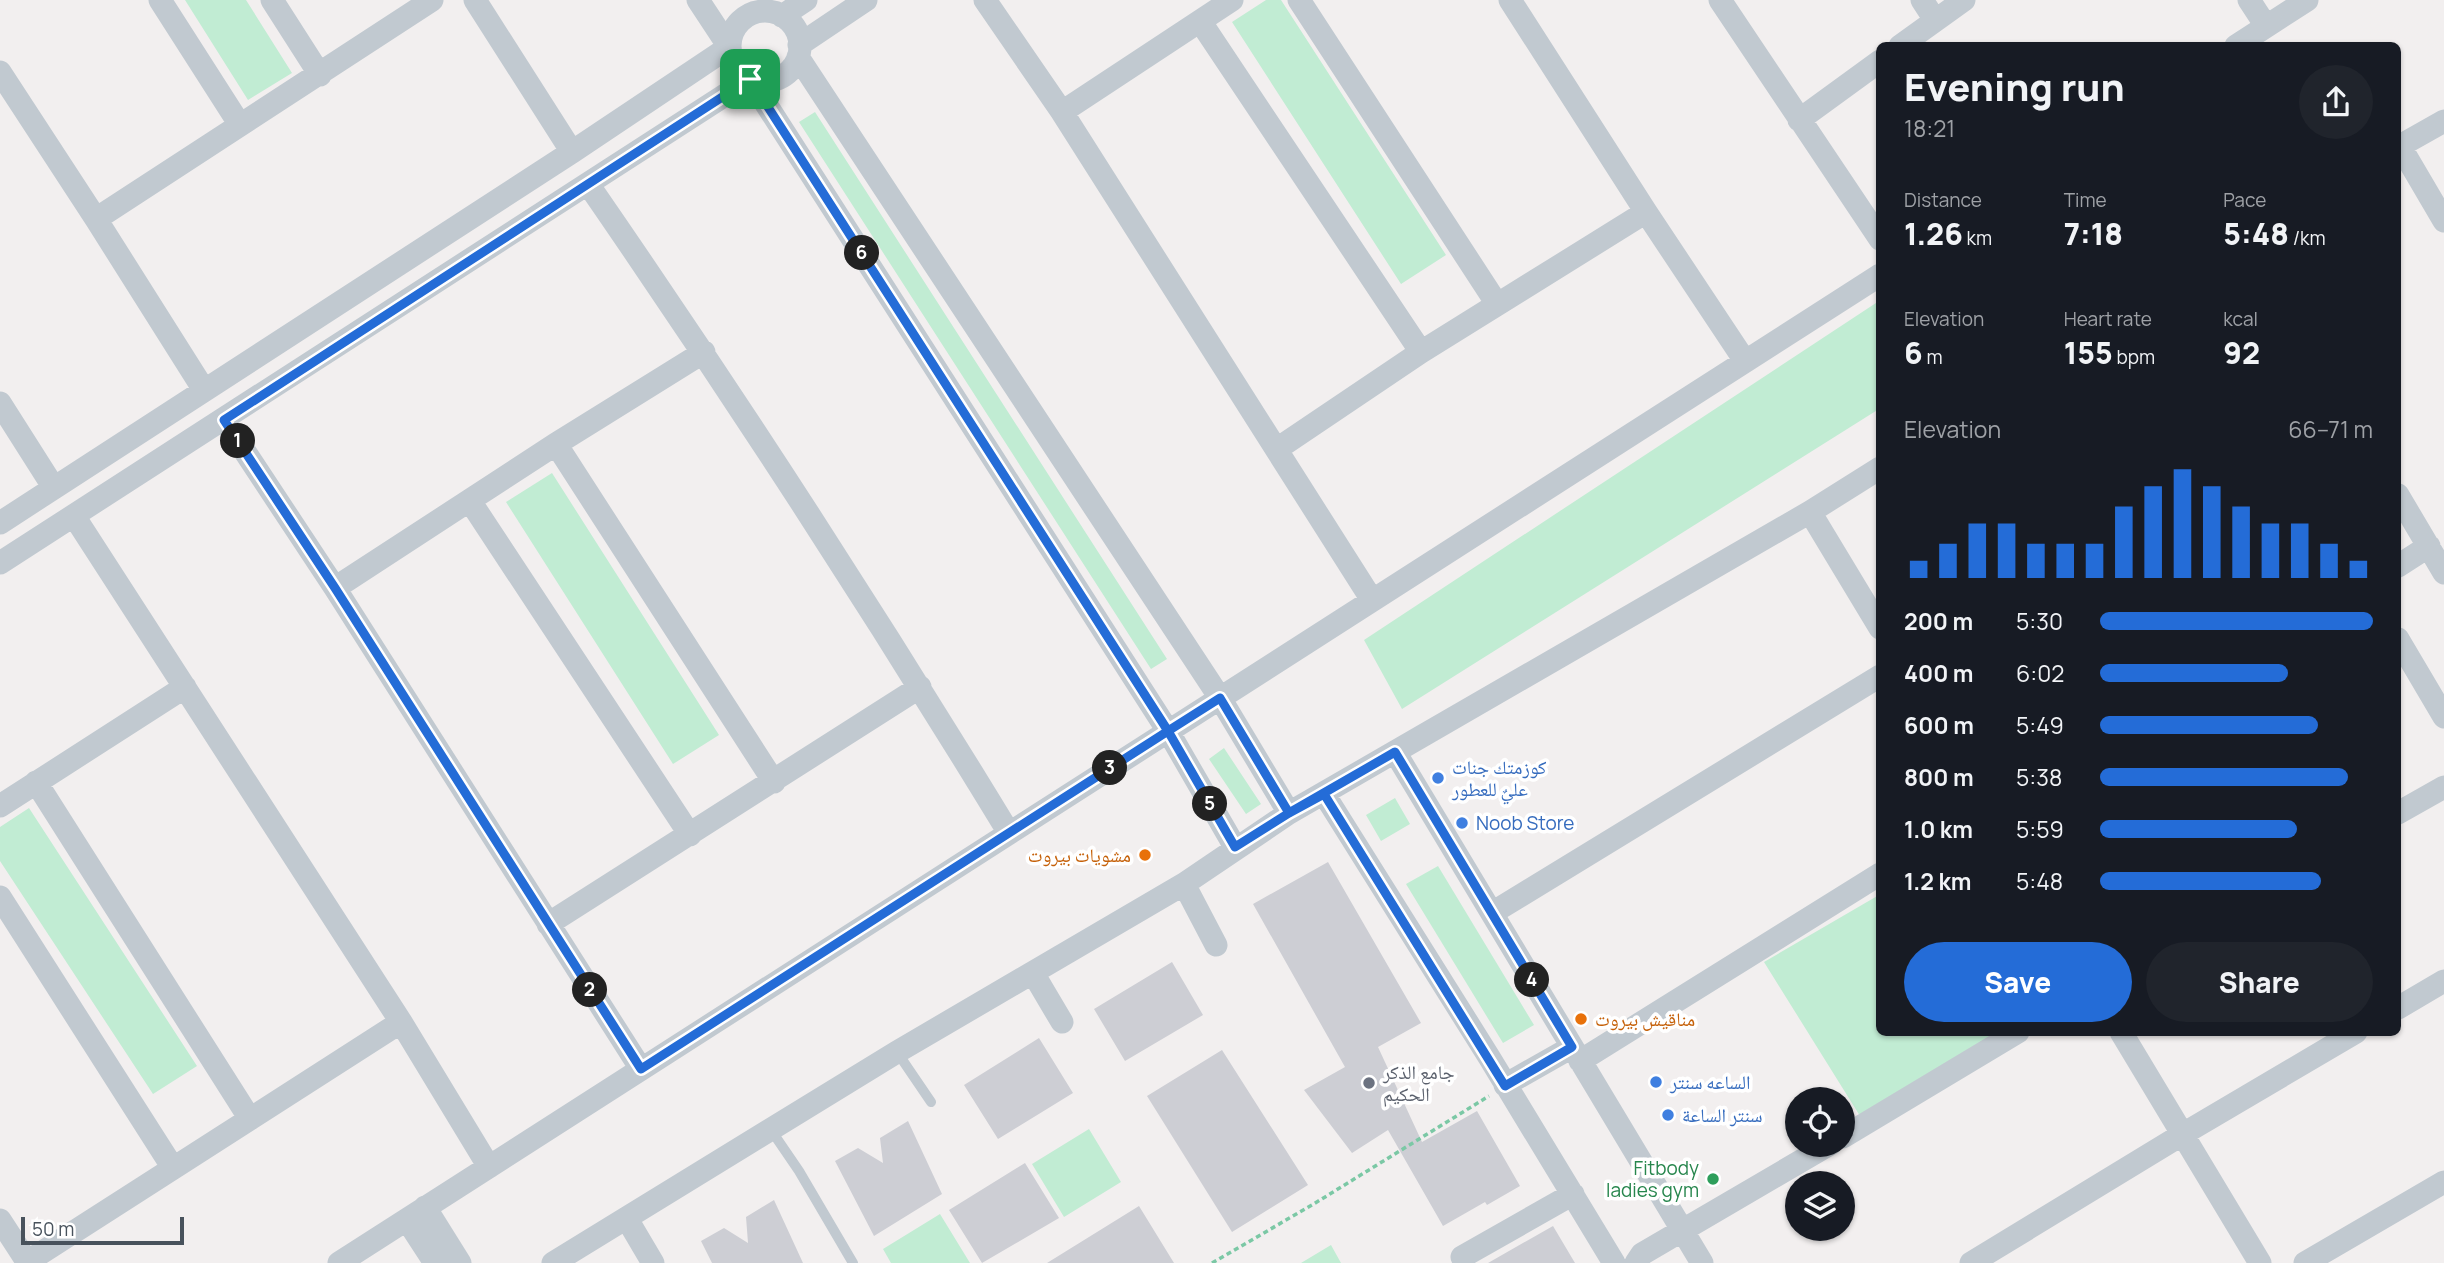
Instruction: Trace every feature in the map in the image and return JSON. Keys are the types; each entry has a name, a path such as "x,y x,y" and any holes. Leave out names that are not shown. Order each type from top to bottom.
{"street":[{"path":"160,0 240,125"},
{"path":"272,0 320,75"},
{"path":"96,219 432,0"},
{"path":"475,0 572,152"},
{"path":"698,0 729,47 737,67 750,79 1168,731 1235,847"},
{"path":"0,523 729,47 736,26 753,13 775,10 806,0"},
{"path":"0,564 750,79 776,79 793,67 799,51 866,0"},
{"path":"985,0 1062,112 1372,600"},
{"path":"1062,112 1232,0"},
{"path":"1299,0 1497,304"},
{"path":"1510,0 1745,360"},
{"path":"1720,0 1876,233"},
{"path":"1922,0 1935,20"},
{"path":"1905,42 1964,0"},
{"path":"2249,0 2266,26"},
{"path":"2242,42 2307,0"},
{"path":"775,10 791,24 797,34 799,51 1220,698 1289,813"},
{"path":"1200,21 1421,352"},
{"path":"1799,120 1876,64"},
{"path":"0,72 204,390"},
{"path":"2401,146 2444,121"},
{"path":"2401,150 2444,220"},
{"path":"589,184 704,352 920,687 1009,833"},
{"path":"1277,449 1421,352 1646,212"},
{"path":"339,1263 1876,278"},
{"path":"335,588 556,444 704,352"},
{"path":"0,403 54,488"},
{"path":"224,420 335,588 641,1069"},
{"path":"556,444 774,782"},
{"path":"553,1263 897,1052 1184,884 1289,813 1810,512 1876,471"},
{"path":"2401,500 2444,573"},
{"path":"470,501 690,835"},
{"path":"1810,512 1876,621"},
{"path":"74,516 401,1023 489,1167"},
{"path":"2401,564 2429,546"},
{"path":"2401,644 2444,717"},
{"path":"1492,913 1876,678"},
{"path":"0,806 185,687"},
{"path":"548,924 920,687"},
{"path":"1395,752 1702,1263"},
{"path":"36,782 250,1119"},
{"path":"2401,811 2444,786"},
{"path":"1324,794 1614,1263"},
{"path":"1505,1086 1576,1054 1876,876"},
{"path":"1184,884 1216,945"},
{"path":"0,897 173,1168"},
{"path":"1033,973 1062,1022"},
{"path":"2401,1006 2444,981"},
{"path":"0,1220 27,1262 401,1023"},
{"path":"1855,1130 2011,1036"},
{"path":"2123,1036 2260,1263"},
{"path":"1971,1263 2349,1036"},
{"path":"1636,1263 1642,1254 1808,1157"},
{"path":"2305,1263 2444,1182"},
{"path":"1462,1257 1573,1194"},
{"path":"416,1214 435,1263"},
{"path":"416,1214 460,1263"},
{"path":"626,1219 653,1263"}],"lane":[{"path":"897,1052 931,1102"},
{"path":"771,1130 799,1171 853,1263"}],"path":[{"path":"1212,1263 1505,1086"}],"green space":[{"path":"185,0 246,0 292,73 248,100"},
{"path":"1266,0 1281,0 1446,255 1401,284 1232,22"},
{"path":"815,112 1167,659 1151,669 799,122"},
{"path":"1876,303 1876,411 1402,709 1364,640"},
{"path":"552,473 719,735 673,764 506,502"},
{"path":"1224,748 1261,804 1246,814 1209,759"},
{"path":"1395,798 1410,824 1381,841 1366,815"},
{"path":"29,808 197,1066 153,1094 0,861 0,827"},
{"path":"1438,866 1534,1025 1503,1043 1406,884"},
{"path":"1876,897 1876,1036 2001,1036 1860,1116 1855,1108 1855,1087 1842,1087 1764,962"},
{"path":"1089,1129 1121,1182 1064,1217 1032,1164"},
{"path":"940,1214 970,1263 891,1263 883,1249"},
{"path":"1331,1245 1341,1263 1301,1263"}],"building":[{"path":"1328,862 1421,1023 1378,1047 1422,1142 1477,1111 1520,1186 1443,1226 1388,1130 1352,1153 1304,1090 1345,1067 1253,904"},
{"path":"1172,962 1203,1015 1125,1061 1094,1009"},
{"path":"1039,1038 1073,1093 998,1139 964,1085"},
{"path":"1222,1050 1308,1185 1232,1232 1147,1096"},
{"path":"908,1121 942,1194 874,1236 835,1161 858,1148 883,1163 880,1138"},
{"path":"1025,1163 1059,1218 982,1263 949,1210"},
{"path":"774,1200 803,1263 712,1263 701,1241 724,1228 748,1243 746,1217"},
{"path":"1139,1206 1174,1263 1047,1263"},
{"path":"1553,1226 1575,1263 1488,1263"}],"place":[{"name":"كوزمتك جنات عليٌ للعطور","path":"1438,778"},
{"name":"Noob Store","path":"1462,823"},
{"name":"مشويات بيروت","path":"1145,855"},
{"name":"مناقيش بيروت","path":"1581,1019"},
{"name":"الساعه سنتر","path":"1656,1082"},
{"name":"جامع الذكر الحكيم","path":"1369,1083"},
{"name":"سنتر الساعة","path":"1668,1115"},
{"name":"Fitbody ladies gym","path":"1713,1179"}],"route":[{"path":"750,79 224,420 335,588 641,1069 1168,731 1220,698 1289,813 1395,752 1572,1047 1505,1086 1324,794 1235,847 1168,731 750,79"}]}
